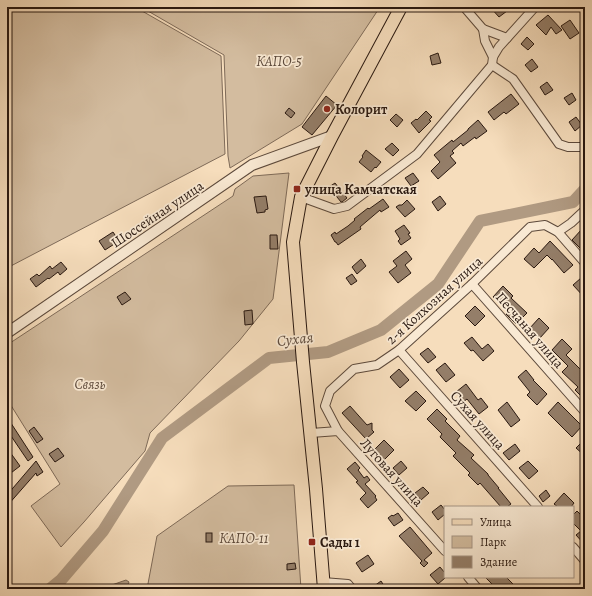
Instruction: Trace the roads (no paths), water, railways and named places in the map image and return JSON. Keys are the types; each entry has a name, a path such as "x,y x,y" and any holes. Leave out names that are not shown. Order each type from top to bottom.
{"main road":[{"path":"324,585 293,242 301,197 401,7"}],"street":[{"path":"464,7 483,29 507,38"},
{"path":"301,197 334,209 347,206 417,154 492,61 507,38 535,7"},
{"path":"483,29 485,41 492,61 513,78 559,144 568,147 585,146"},
{"name":"Шоссейная улица","path":"7,333 252,165 332,136"},
{"path":"585,210 572,223 558,232 585,262"},
{"name":"2-я Колхозная улица","path":"338,431 326,406 330,391 354,369 377,365 399,350 472,284 530,227 545,224 558,232"},
{"name":"Песчаная улица","path":"472,284 585,412"},
{"name":"Сухая улица","path":"399,350 537,506"},
{"path":"311,433 338,431"},
{"name":"Луговая улица","path":"338,431 444,550"},
{"path":"574,548 585,560"},
{"path":"469,578 478,589"},
{"path":"324,585 348,584 352,589"}],"waterway":[{"name":"Сухая","path":"50,589 61,580 103,531 162,438 269,358 328,352 381,330 438,284 480,221 573,202 585,189"}],"place":[{"name":"Колорит","path":"327,109"},
{"name":"улица Камчатская","path":"297,189"},
{"name":"Сады 1","path":"312,542"}],"park label":[{"name":"КАПО-5","path":"279,61"},
{"name":"Связь","path":"90,384"},
{"name":"КАПО-11","path":"244,538"}]}
